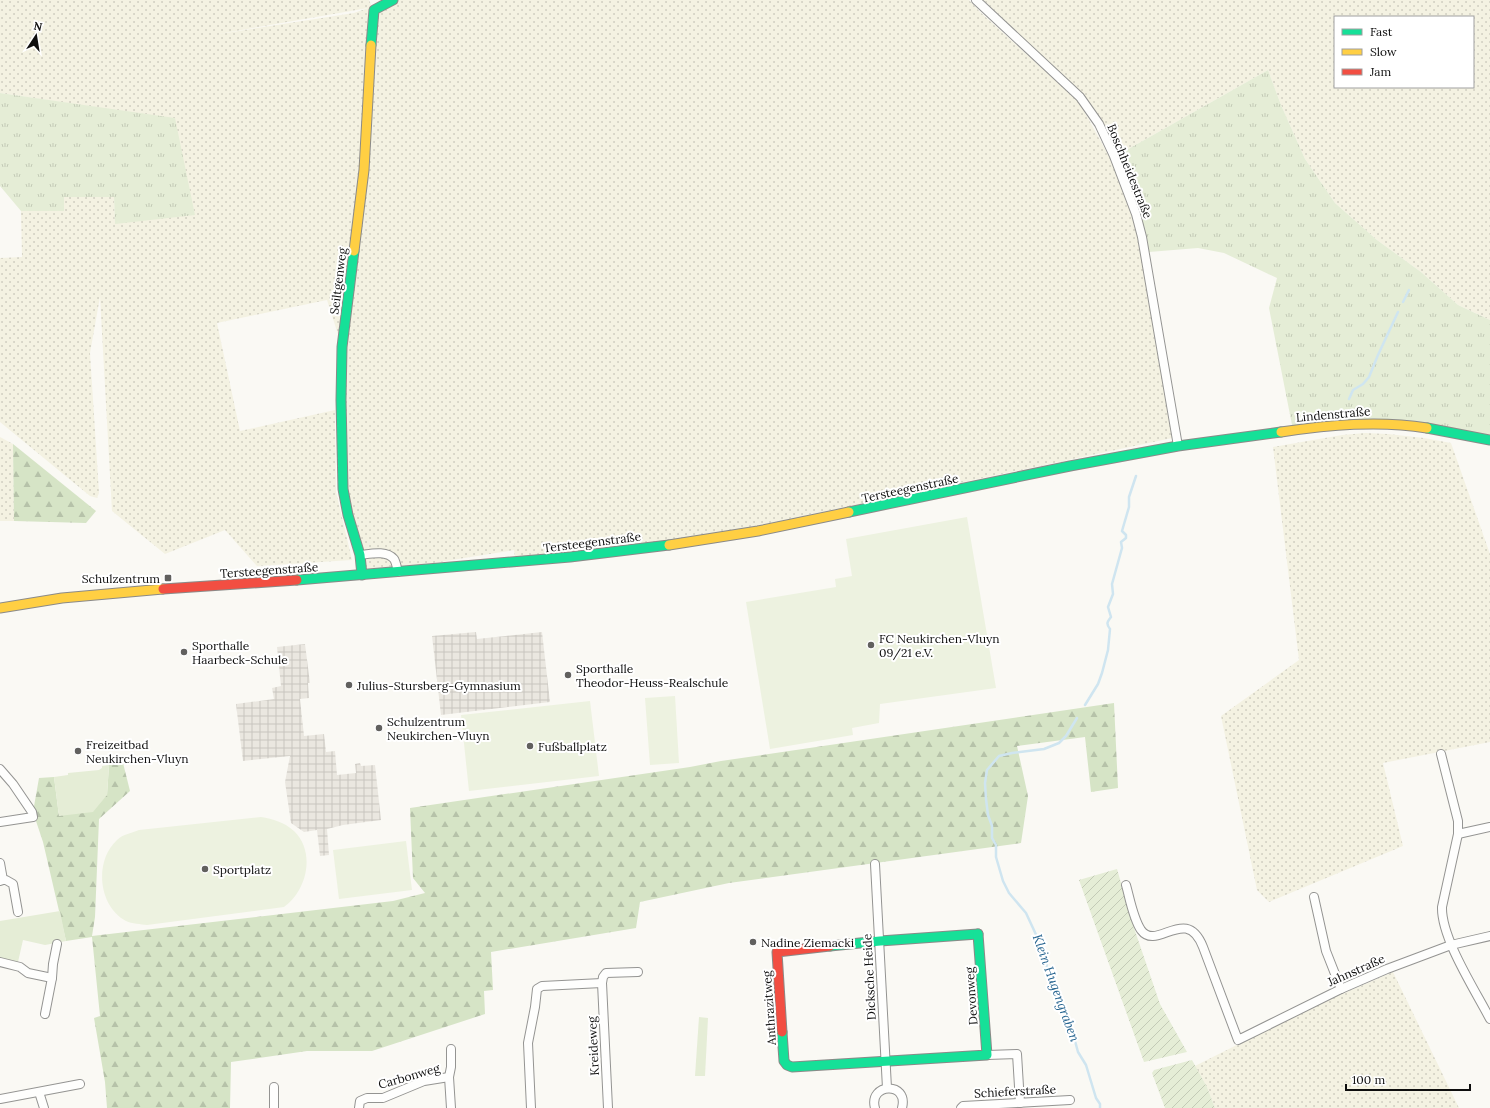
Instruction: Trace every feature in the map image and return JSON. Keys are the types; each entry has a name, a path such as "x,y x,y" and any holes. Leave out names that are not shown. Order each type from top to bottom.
{"street":[{"name":"Seiltgenweg","path":"362,575 360,555 342,489 342,347 364,170 369,61 374,10 393,0"},
{"name":"Boschheidestraße","path":"976,0 1080,97 1099,124 1114,156 1136,214 1142,236 1178,446"},
{"name":"Lindenstraße","path":"1178,446 1293,430 1371,423 1408,425 1490,440"},
{"name":"Tersteegenstraße","path":"0,608 77,596 570,558 661,546 750,532 1070,466 1178,446"},
{"path":"360,555 387,554 395,560 398,572"},
{"path":"1442,754 1458,821 1458,834 1442,907 1442,916 1451,945 1490,1019"},
{"path":"0,769 13,784 32,812 33,817 0,822"},
{"path":"1458,834 1490,827"},
{"path":"0,863 1,881 6,880 13,884 18,912"},
{"name":"Dicksche Heide","path":"875,864 887,1088"},
{"name":"Jahnstraße","path":"1126,885 1135,918 1141,930 1146,934 1153,937 1159,936 1174,929 1183,928 1196,933 1203,947 1238,1040 1341,989 1387,969 1451,945 1490,936"},
{"path":"1314,897 1326,951 1341,989"},
{"name":"Devonweg","path":"880,941 978,934 987,1055"},
{"name":"Anthrazitweg","path":"880,941 777,952 784,1061 787,1065 792,1066 886,1061"},
{"path":"45,1014 57,944"},
{"path":"0,962 20,967 28,973 52,978"},
{"path":"530,1108 528,1043 537,989 542,986 602,983 603,977 606,973 638,972"},
{"name":"Kreideweg","path":"602,983 608,1108"},
{"name":"Carbonweg","path":"451,1049 451,1068 449,1077 451,1108"},
{"path":"886,1061 1018,1054 1020,1103"},
{"name":"Carbonweg","path":"359,1108 360,1101 367,1098 384,1098 424,1081 449,1077"},
{"path":"0,1099 80,1084"},
{"path":"274,1087 274,1108"},
{"path":"876,1108 874,1100 876,1095 883,1089 887,1088 897,1090 903,1103 902,1108"},
{"path":"39,1092 44,1108"},
{"name":"Schieferstraße","path":"962,1108 963,1106 1070,1100"}],"shaded area":[{"path":"0,0 369,0 372,7 393,0 969,0 980,12 1079,102 1110,158 1133,214 1177,437 661,546 515,557 514,550 433,563 361,569 348,515 342,347 327,300 217,323 240,431 335,410 336,492 352,560 257,566 225,530 165,554 112,511 100,297 90,353 99,493 97,498 90,496 0,422 0,258 22,257 21,211 63,211 64,197 114,197 115,224 175,119 0,93","holes":["368,8 354,13 213,35"]},
{"path":"983,0 1490,0 1490,320 1458,305 1421,272 1377,240 1335,203 1305,159 1281,105 1268,70 1116,156 1083,94"},
{"path":"1365,433 1424,438 1451,443 1490,554 1490,742 1383,763 1403,846 1269,902 1257,890 1221,716 1299,660 1273,447 1342,435"},
{"path":"0,437 13,444 14,521 0,521"},
{"path":"476,632 477,639 542,632 550,702 441,715 432,636"},
{"path":"305,644 310,683 308,683 309,698 300,699 304,736 324,734 326,752 335,751 337,775 356,773 355,764 360,763 361,766 375,765 381,820 343,825 327,829 329,855 320,856 317,830 304,832 291,823 285,782 290,756 243,761 236,704 274,699 272,688 281,686 277,647"},
{"path":"1393,972 1459,1108 1215,1108 1207,1087 1195,1066 1310,1008"}],"green space":[{"path":"1268,70 1281,105 1305,159 1335,203 1377,240 1421,272 1458,305 1490,320 1490,440 1408,425 1293,430 1269,308 1277,278 1224,253 1198,248 1149,252 1140,213 1116,156"},
{"path":"0,93 175,118 195,215 115,224 114,197 64,197 64,211 21,211 0,186"},
{"path":"13,444 96,511 86,523 14,521"},
{"name":"FC Neukirchen-Vluyn 09/21 e.V.","path":"967,517 996,688 880,704 879,723 852,728 853,735 770,749 746,602 836,587 835,579 852,576 846,539"},
{"path":"675,696 679,763 650,765 645,698"},
{"name":"Fußballplatz","path":"590,701 599,776 469,791 461,715"},
{"path":"1114,703 1118,788 1091,792 1085,737 1017,746 1028,796 1021,843 729,883 640,902 636,928 491,952 493,990 484,991 485,1014 372,1051 307,1051 231,1062 230,1108 107,1108 105,1082 94,1018 100,1016 92,937 66,941 43,842 33,812 39,778 54,777 59,816 107,795 109,765 123,763 130,791 99,819 95,917 92,936 393,901 425,893 413,878 410,808"},
{"name":"Freizeitbad Neukirchen-Vluyn","path":"109,765 107,795 93,812 59,816 54,777 68,775 68,773 99,770 102,766"},
{"name":"Sportplatz","path":"261,817 278,821 286,825 294,831 301,840 305,849 307,860 303,881 292,900 284,907 147,925 126,921 117,914 110,905 102,883 102,871 105,859 110,849 122,836 139,830"},
{"path":"406,841 412,890 339,899 333,850"},
{"path":"1117,869 1134,928 1160,1004 1187,1052 1144,1062 1079,880"},
{"path":"60,911 66,941 45,945 23,940 18,962 0,958 0,921"},
{"path":"699,1017 708,1018 705,1076 695,1076"},
{"path":"1192,1060 1207,1087 1215,1108 1165,1108 1152,1073 1154,1070"}],"waterway":[{"path":"1403,302 1409,290"},
{"path":"1349,399 1353,390 1363,384 1369,377 1398,312"},
{"name":"Klein Hugengraben","path":"1085,705 1098,684 1108,650 1110,629 1108,623 1111,617 1108,607 1113,594 1112,584 1122,548 1121,542 1126,538 1126,535 1122,531 1129,507 1129,497 1136,476"},
{"name":"Klein Hugengraben","path":"1077,718 1066,736 1059,743 1044,749 999,756 987,770 985,783 988,815 992,826 992,838 996,845 996,857 1003,881 1009,893 1026,913 1045,954 1047,968 1054,988 1061,1000 1066,1022 1072,1030 1078,1052 1086,1065 1096,1098 1100,1104 1100,1108"}],"traffic: fast":[{"path":"371,45 374,10 393,0"},
{"path":"354,251 342,347 341,400 343,489 348,515 360,555 362,575"},
{"path":"1427,428 1490,440"},
{"path":"849,512 1070,466 1178,446 1281,432"},
{"path":"297,580 570,557 669,545"},
{"path":"782,1032 784,1061 787,1065 792,1067 987,1055 978,934"},
{"path":"830,946 978,934"}],"traffic: slow":[{"path":"354,251 364,170 371,45"},
{"path":"1281,432 1354,424 1390,424 1427,428"},
{"path":"669,545 758,531 849,512"},
{"path":"0,608 62,598 163,589"}],"traffic: jam":[{"path":"163,589 297,580"},
{"path":"782,1032 777,952 830,946"}],"place":[{"name":"Schulzentrum","path":"168,578"},
{"name":"FC Neukirchen-Vluyn 09/21 e.V.","path":"871,645"},
{"name":"Sporthalle Haarbeck-Schule","path":"184,652"},
{"name":"Sporthalle Theodor-Heuss-Realschule","path":"568,675"},
{"name":"Julius-Stursberg-Gymnasium","path":"349,685"},
{"name":"Schulzentrum Neukirchen-Vluyn","path":"379,728"},
{"name":"Fußballplatz","path":"530,746"},
{"name":"Freizeitbad Neukirchen-Vluyn","path":"78,751"},
{"name":"Sportplatz","path":"205,869"},
{"name":"Nadine Ziemacki","path":"753,942"}]}
